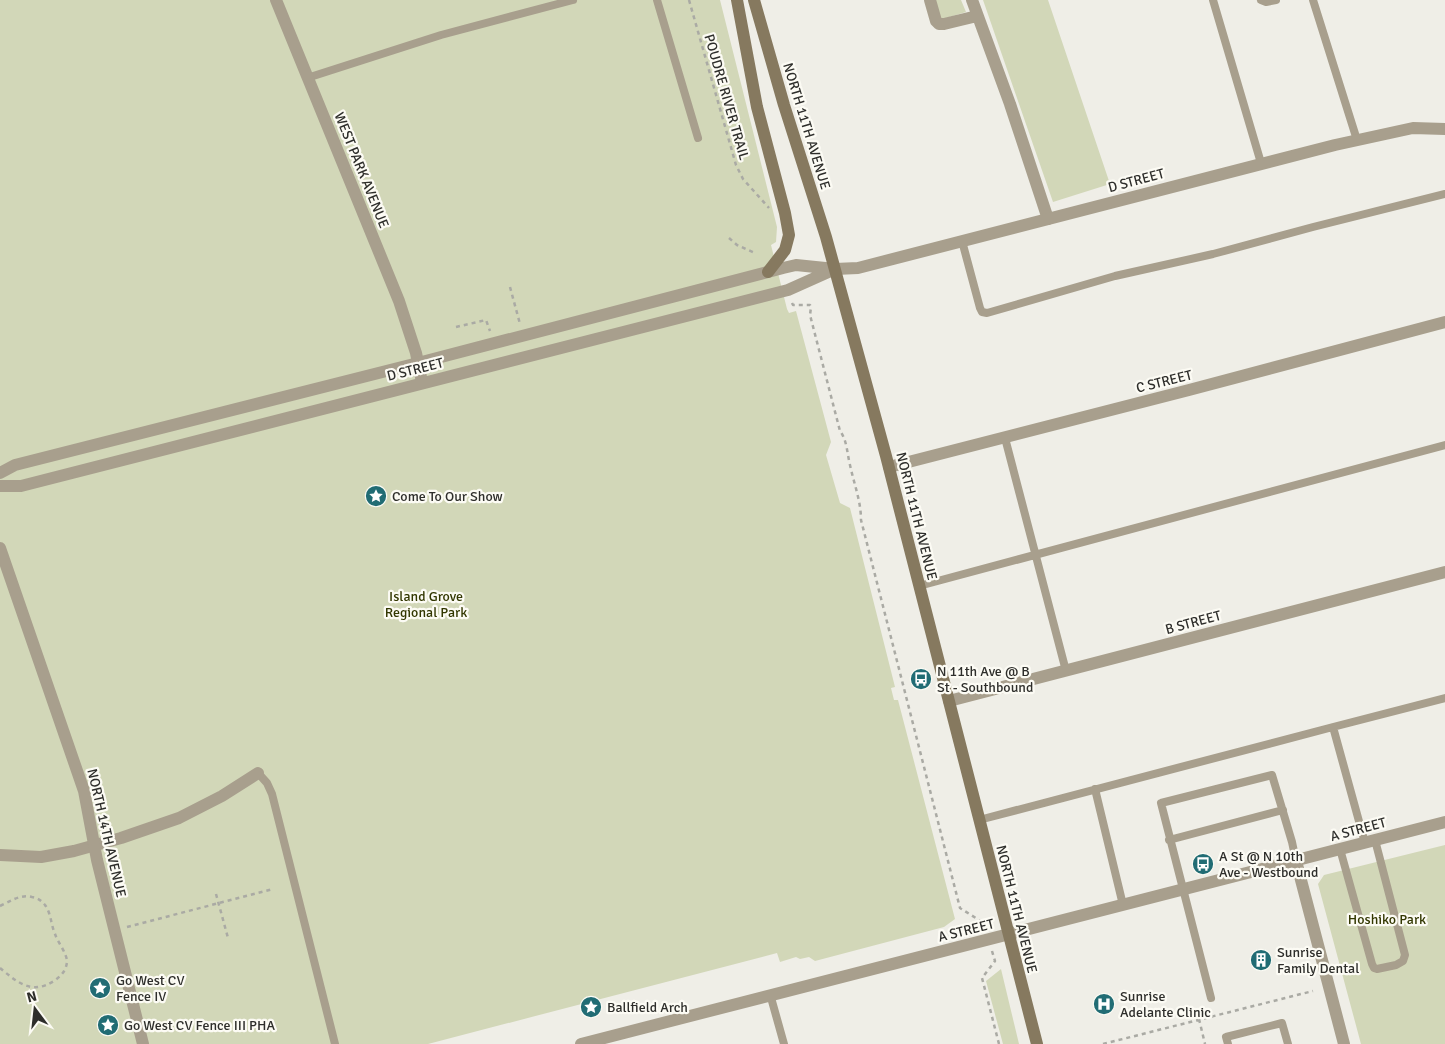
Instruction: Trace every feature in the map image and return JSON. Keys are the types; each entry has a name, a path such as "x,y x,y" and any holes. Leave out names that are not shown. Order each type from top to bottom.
{"main road":[{"path":"736,0 757,107 789,235 785,250 768,272"},
{"name":"NORTH 11TH AVENUE","path":"754,0 779,88 826,237 889,467 1037,1044"}],"street":[{"name":"WEST PARK AVENUE","path":"276,0 400,300 422,382"},
{"path":"930,0 936,21 939,24 977,16"},
{"path":"972,0 1010,104 1048,219"},
{"name":"D STREET","path":"0,473 15,465 417,358 796,265 835,270 858,268 1261,163 1357,140 1413,128 1445,130"},
{"name":"D STREET","path":"0,486 21,486 788,290 835,270"},
{"name":"C STREET","path":"889,467 1199,388 1445,322"},
{"name":"NORTH 14TH AVENUE","path":"0,548 84,791 94,846 137,1004 143,1044"},
{"name":"B STREET","path":"949,701 1445,572"},
{"path":"0,854 41,857 94,846 121,838 179,818 222,796 258,773"},
{"name":"A STREET","path":"583,1044 770,994 1445,822"},
{"path":"1296,861 1344,1044"}],"lane":[{"path":"307,78 440,35 573,0"},
{"path":"658,0 698,138"},
{"path":"1213,0 1261,163"},
{"path":"1261,0 1266,2 1276,0"},
{"path":"1313,0 1357,140"},
{"path":"962,241 980,308 982,312 988,313 1115,276 1213,254 1445,194"},
{"path":"1004,438 1066,671"},
{"path":"919,586 1445,445"},
{"path":"979,820 1445,698"},
{"path":"1333,727 1405,955 1403,961 1396,965 1377,969 1372,964 1340,849"},
{"path":"258,773 267,782 272,794 335,1044"},
{"path":"1210,998 1161,803 1272,775 1296,861"},
{"path":"1095,789 1123,905"},
{"path":"1169,840 1283,810"},
{"path":"770,994 784,1044"},
{"path":"1228,1044 1226,1036 1282,1022 1288,1044"}],"path":[{"name":"POUDRE RIVER TRAIL","path":"690,0 736,165 743,179 773,212"},
{"path":"729,238 737,245 756,253"},
{"path":"510,286 521,326"},
{"path":"791,300 793,305 810,305 811,307 810,316 840,431 844,435 859,497 861,520 960,908 982,922 995,961 982,978 999,1044"},
{"path":"456,327 486,320 491,334"},
{"path":"123,928 273,889"},
{"path":"216,894 228,938"},
{"path":"0,906 24,896 39,899 46,906 67,964 62,975 44,986 34,988 28,987 0,968"},
{"path":"1103,1044 1313,990"},
{"path":"1199,1019 1205,1044"}],"green space":[{"name":"Island Grove Regional Park","path":"0,0 720,0 777,227 776,242 771,245 787,309 789,313 796,311 831,442 826,455 840,503 850,508 895,687 891,688 894,700 898,700 955,919 944,927 815,961 809,957 800,959 796,957 780,962 777,953 428,1044 0,1044"},
{"path":"932,0 961,0 966,12 941,18"},
{"path":"983,0 1048,0 1110,184 1053,202"},
{"name":"Hoshiko Park","path":"1445,845 1445,1044 1361,1044 1318,884 1324,875"},
{"path":"1001,969 1019,1044 1003,1044 986,981"}],"place":[{"name":"Come To Our Show","path":"376,496"},
{"name":"N 11th Ave @ B St - Southbound","path":"921,679"},
{"name":"A St @ N 10th Ave - Westbound","path":"1203,864"},
{"name":"Sunrise Family Dental","path":"1261,960"},
{"name":"Go West CV Fence IV","path":"100,988"},
{"name":"Sunrise Adelante Clinic","path":"1104,1004"},
{"name":"Ballfield Arch","path":"591,1007"},
{"name":"Go West CV Fence III PHA","path":"108,1025"}]}
